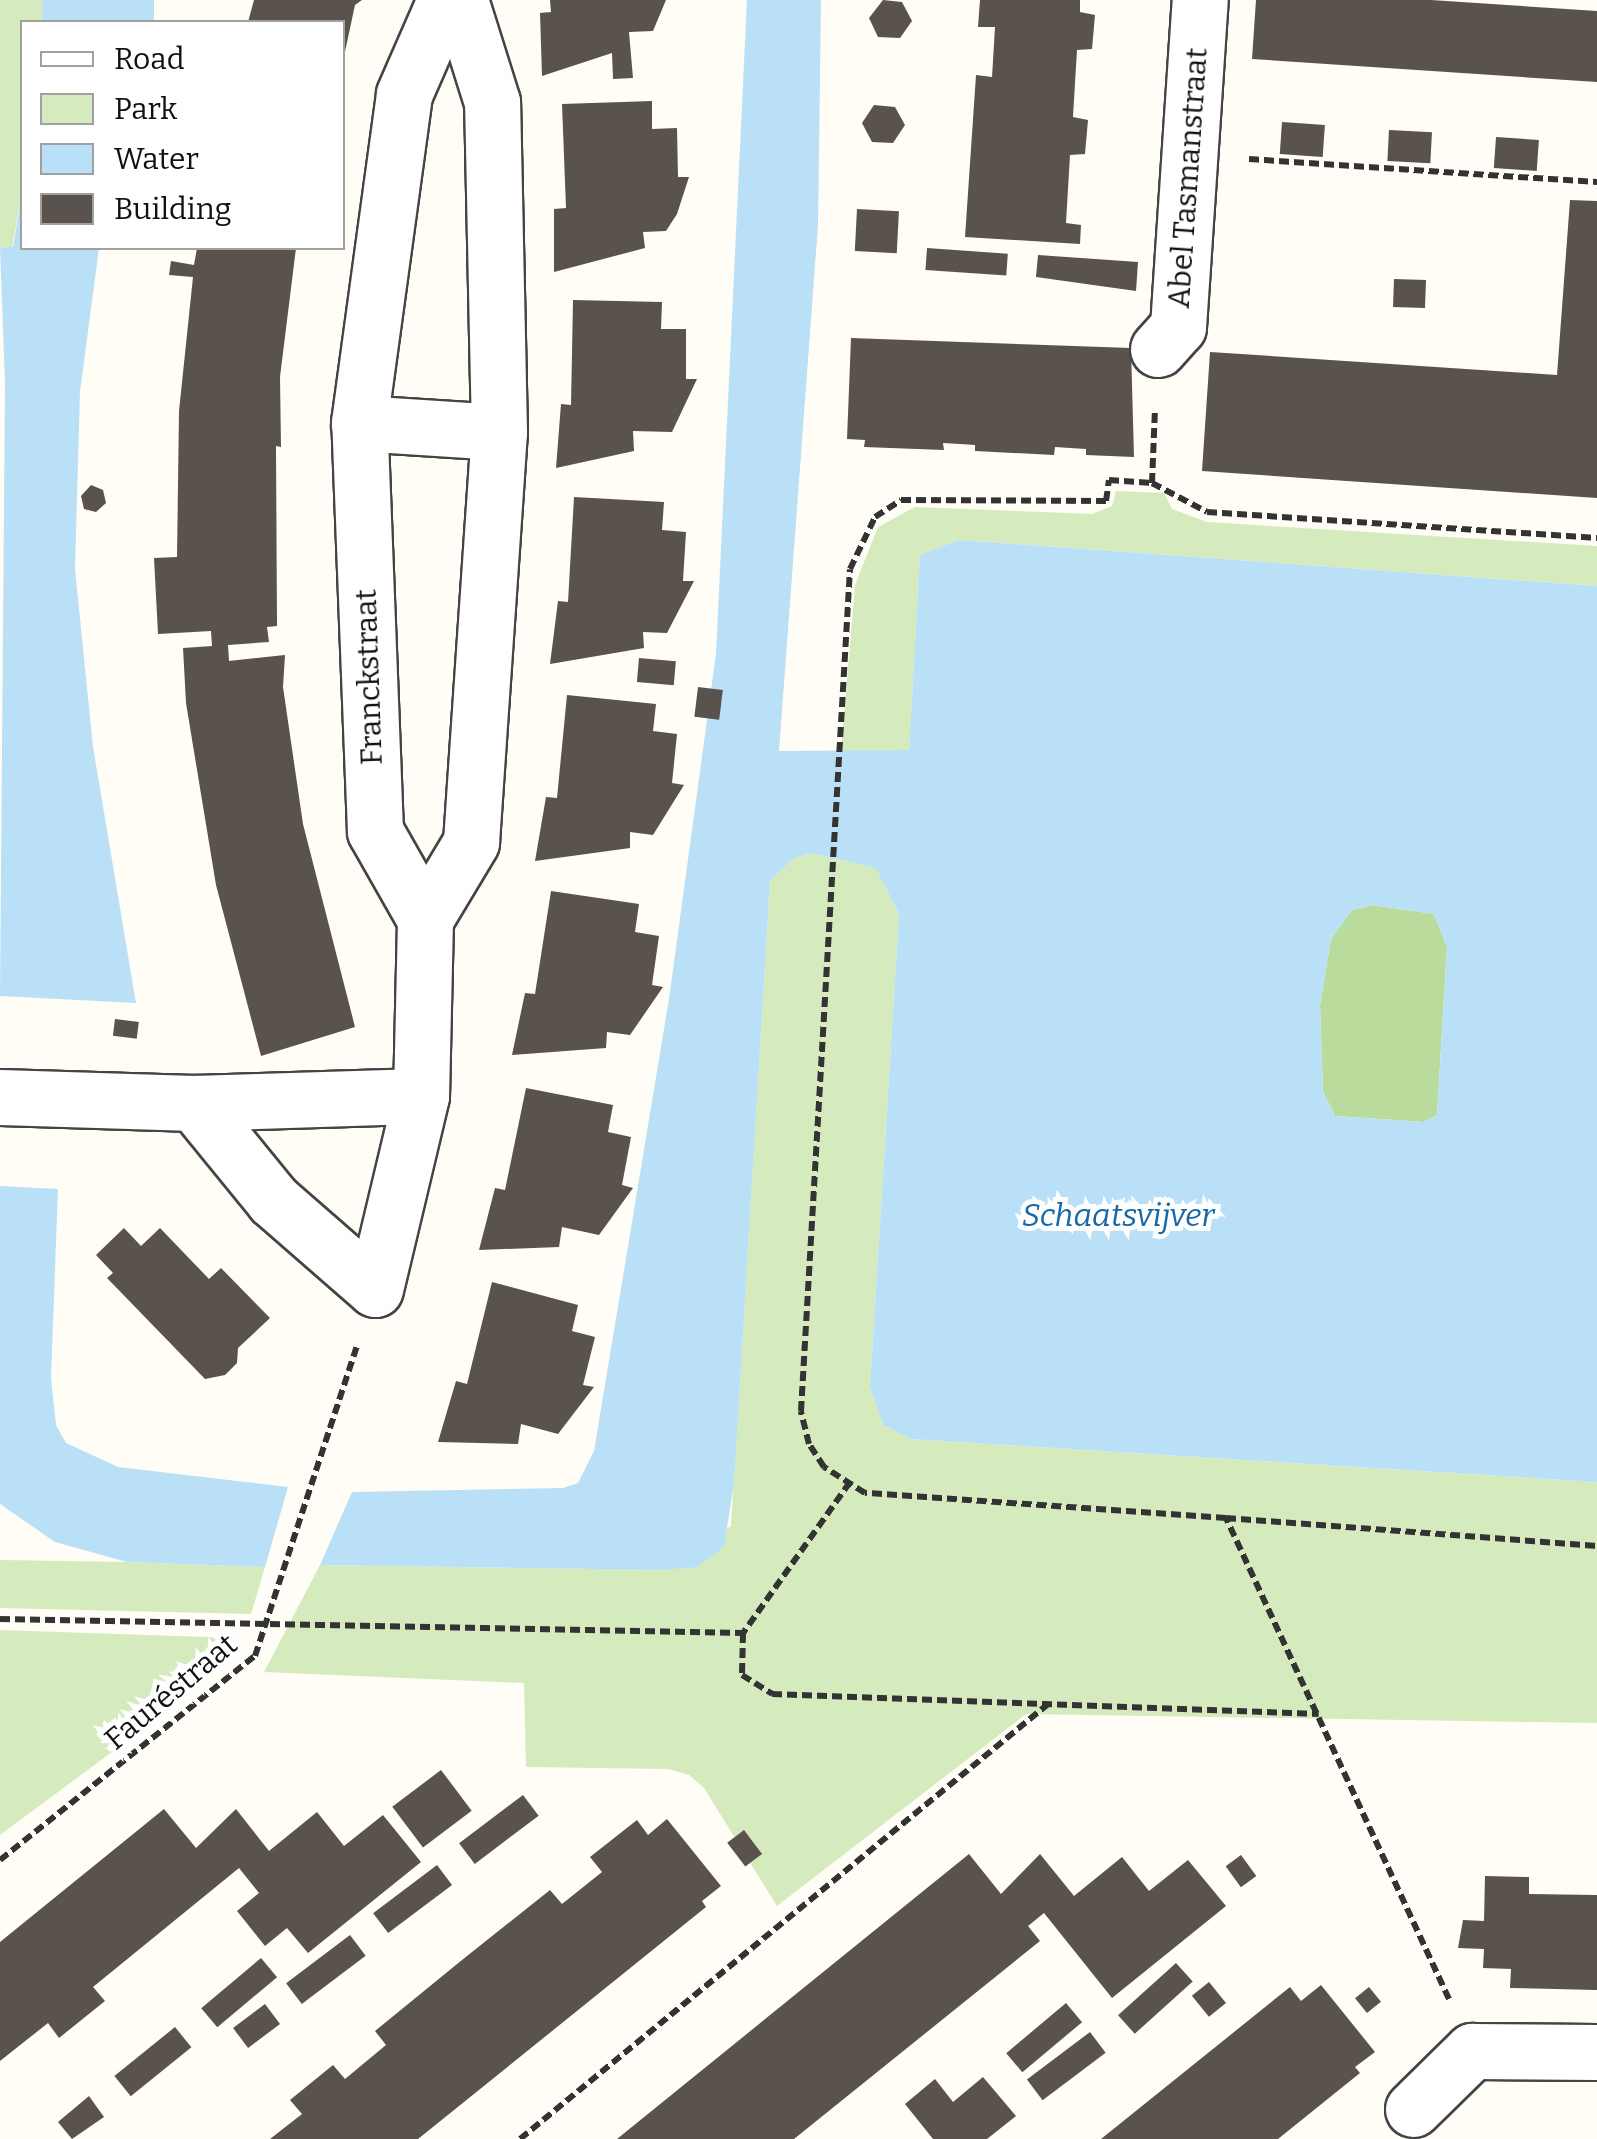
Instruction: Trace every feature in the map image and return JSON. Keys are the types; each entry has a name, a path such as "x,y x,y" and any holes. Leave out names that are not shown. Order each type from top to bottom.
{"street":[{"name":"Franckstraat","path":"425,919 376,831 359,423 404,94 446,0"},
{"path":"194,1102 273,1200 375,1289 421,1096 425,919 471,842 499,432 492,102 460,0"},
{"name":"Abel Tasmanstraat","path":"1158,349 1178,327 1200,0"},
{"path":"359,423 499,432"},
{"path":"0,1097 194,1102 421,1096"},
{"path":"1413,2108 1472,2051 1597,2052"}],"path":[{"path":"1188,155 1597,182"},
{"path":"1152,482 1158,349"},
{"path":"1597,538 1206,512 1152,482 1109,480 1106,500 902,500 875,516 850,570 836,738 801,1412 808,1444 824,1467 865,1493 1597,1546"},
{"name":"Fauréstraat","path":"0,1860 255,1656 268,1628 341,1397"},
{"path":"850,1482 743,1633 742,1675 772,1694 1319,1714"},
{"path":"1226,1518 1472,2051"},
{"path":"0,1619 268,1628 494,1626 743,1633"},
{"path":"520,2139 1048,1704"}],"green space":[{"path":"0,0 42,0 42,20 20,20 20,203 12,248 0,248"},
{"path":"1116,491 1164,493 1172,509 1207,522 1597,546 1597,586 959,540 920,556 909,751 841,751 855,585 878,527 915,507 1092,514 1112,506"},
{"path":"811,853 877,868 899,914 870,1387 883,1425 911,1439 1597,1482 1597,1723 1026,1714 777,1906 704,1788 689,1775 668,1769 526,1767 524,1683 264,1672 320,1565 660,1570 731,1526 770,881 793,859"},
{"path":"1373,905 1434,914 1447,947 1437,1115 1424,1122 1335,1116 1323,1092 1320,1005 1331,939 1352,910"},
{"path":"0,1560 265,1567 251,1614 0,1608"},
{"path":"0,1630 236,1638 120,1746 0,1835"}],"water":[{"path":"42,0 154,0 154,20 42,20"},
{"name":"Schaatsvijver","path":"747,0 821,0 818,225 779,751 909,750 920,555 959,540 1597,586 1597,1482 911,1439 883,1425 870,1387 899,914 876,868 811,853 793,859 770,881 734,1483 724,1547 697,1567 660,1570 320,1565 352,1492 563,1488 578,1483 594,1451 669,999 716,654","holes":["1373,905 1434,914 1447,947 1437,1115 1424,1122 1335,1116 1323,1092 1320,1005 1331,939 1352,910"]},
{"path":"20,204 20,250 99,250 80,392 75,569 93,747 136,1003 0,996 5,384 0,248 13,247"},
{"path":"0,1186 58,1189 51,1378 56,1425 66,1443 118,1467 288,1487 265,1567 127,1562 55,1542 0,1504"}],"building":[{"path":"254,0 362,0 355,5 345,52 345,20 249,20"},
{"path":"550,0 666,0 653,31 629,32 633,78 613,79 612,53 542,76 540,13 551,12"},
{"path":"883,0 902,2 912,21 900,38 878,37 869,18"},
{"path":"980,0 1080,0 1080,12 1095,15 1092,49 1077,50 1073,117 1088,120 1085,154 1070,155 1066,223 1081,225 1080,244 965,237 976,75 992,77 995,27 978,27"},
{"path":"1256,0 1431,0 1597,11 1597,82 1252,59"},
{"path":"652,101 652,129 677,128 678,177 689,177 677,214 666,231 643,232 645,248 554,272 554,209 566,208 562,104"},
{"path":"874,105 895,107 905,125 893,143 872,142 862,123"},
{"path":"1282,122 1325,125 1323,157 1280,154"},
{"path":"1389,130 1432,132 1430,163 1387,161"},
{"path":"1496,137 1539,140 1537,171 1494,168"},
{"path":"1570,200 1597,201 1597,498 1202,471 1210,352 1557,375"},
{"path":"857,209 899,211 897,253 855,251"},
{"path":"927,248 1008,254 1006,276 925,270"},
{"path":"197,250 296,250 280,377 281,447 276,446 277,626 267,627 269,642 228,645 229,661 285,655 283,687 303,824 355,1027 261,1056 216,885 186,703 183,648 212,646 211,631 158,634 154,558 177,557 179,411 193,277 169,275 171,261 194,265"},
{"path":"1038,255 1138,262 1136,291 1036,277"},
{"path":"1394,279 1426,280 1425,308 1393,307"},
{"path":"573,300 662,302 661,329 686,329 686,379 697,379 672,432 633,431 634,451 556,468 561,404 571,405"},
{"path":"851,338 1131,348 1134,457 1086,455 1086,449 1055,447 1054,455 975,451 975,445 943,443 944,450 864,447 865,440 847,439"},
{"path":"91,485 103,490 106,503 96,512 84,509 81,496"},
{"path":"574,497 664,502 662,530 686,532 683,581 694,581 667,633 643,632 644,648 550,664 558,601 568,602"},
{"path":"639,658 676,661 674,685 637,682"},
{"path":"698,687 723,690 719,720 694,717"},
{"path":"567,695 656,704 653,731 677,734 672,783 684,785 653,835 630,832 630,848 535,861 546,797 557,798"},
{"path":"551,891 639,904 635,932 659,936 652,985 663,987 630,1035 607,1032 606,1048 512,1055 525,993 535,994"},
{"path":"115,1019 139,1022 137,1039 113,1036"},
{"path":"526,1088 613,1105 608,1132 631,1137 622,1185 633,1188 599,1235 562,1227 559,1247 479,1250 495,1188 505,1190"},
{"path":"124,1228 141,1246 160,1228 209,1279 221,1268 270,1318 238,1348 237,1363 225,1375 205,1379 107,1278 113,1273 96,1255"},
{"path":"492,1282 578,1305 572,1331 595,1337 583,1385 594,1387 558,1434 521,1424 518,1444 438,1442 456,1381 467,1384"},
{"path":"441,1770 472,1811 423,1847 392,1807"},
{"path":"523,1795 539,1816 475,1864 459,1843"},
{"path":"164,1809 196,1848 236,1809 269,1851 317,1812 344,1846 383,1815 421,1862 308,1953 287,1928 265,1946 237,1911 259,1893 239,1868 93,1987 105,2001 59,2038 48,2023 0,2061 0,1942"},
{"path":"667,1819 721,1886 702,1901 706,1907 418,2139 270,2139 302,2114 290,2100 333,2065 345,2079 386,2045 375,2031 462,1960 550,1890 562,1904 602,1872 590,1857 637,1820 648,1835"},
{"path":"744,1830 762,1854 745,1867 727,1843"},
{"path":"969,1854 1001,1894 1040,1854 1074,1896 1122,1857 1149,1891 1188,1860 1226,1906 1112,1998 1044,1913 1028,1926 1040,1941 794,2139 617,2139"},
{"path":"1241,1855 1256,1876 1241,1887 1226,1866"},
{"path":"437,1865 452,1885 388,1933 373,1913"},
{"path":"1485,1876 1529,1877 1529,1894 1597,1895 1597,1990 1510,1988 1511,1969 1483,1968 1484,1949 1458,1948 1463,1920 1484,1921"},
{"path":"350,1935 366,1956 302,2004 286,1983"},
{"path":"261,1958 277,1977 217,2027 201,2008"},
{"path":"1176,1963 1193,1982 1135,2034 1118,2015"},
{"path":"1209,1982 1226,2003 1209,2017 1192,1996"},
{"path":"1321,1985 1375,2052 1355,2067 1360,2073 1278,2139 1101,2139 1290,1987 1301,2001"},
{"path":"1369,1987 1381,2002 1367,2013 1355,1998"},
{"path":"1066,2003 1082,2022 1022,2072 1006,2053"},
{"path":"265,2004 280,2024 248,2048 233,2028"},
{"path":"175,2027 191,2047 131,2096 114,2076"},
{"path":"1090,2032 1106,2053 1043,2100 1027,2080"},
{"path":"983,2077 1016,2116 987,2139 933,2139 905,2104 935,2079 953,2102"},
{"path":"89,2096 104,2117 72,2139 58,2122"}]}
